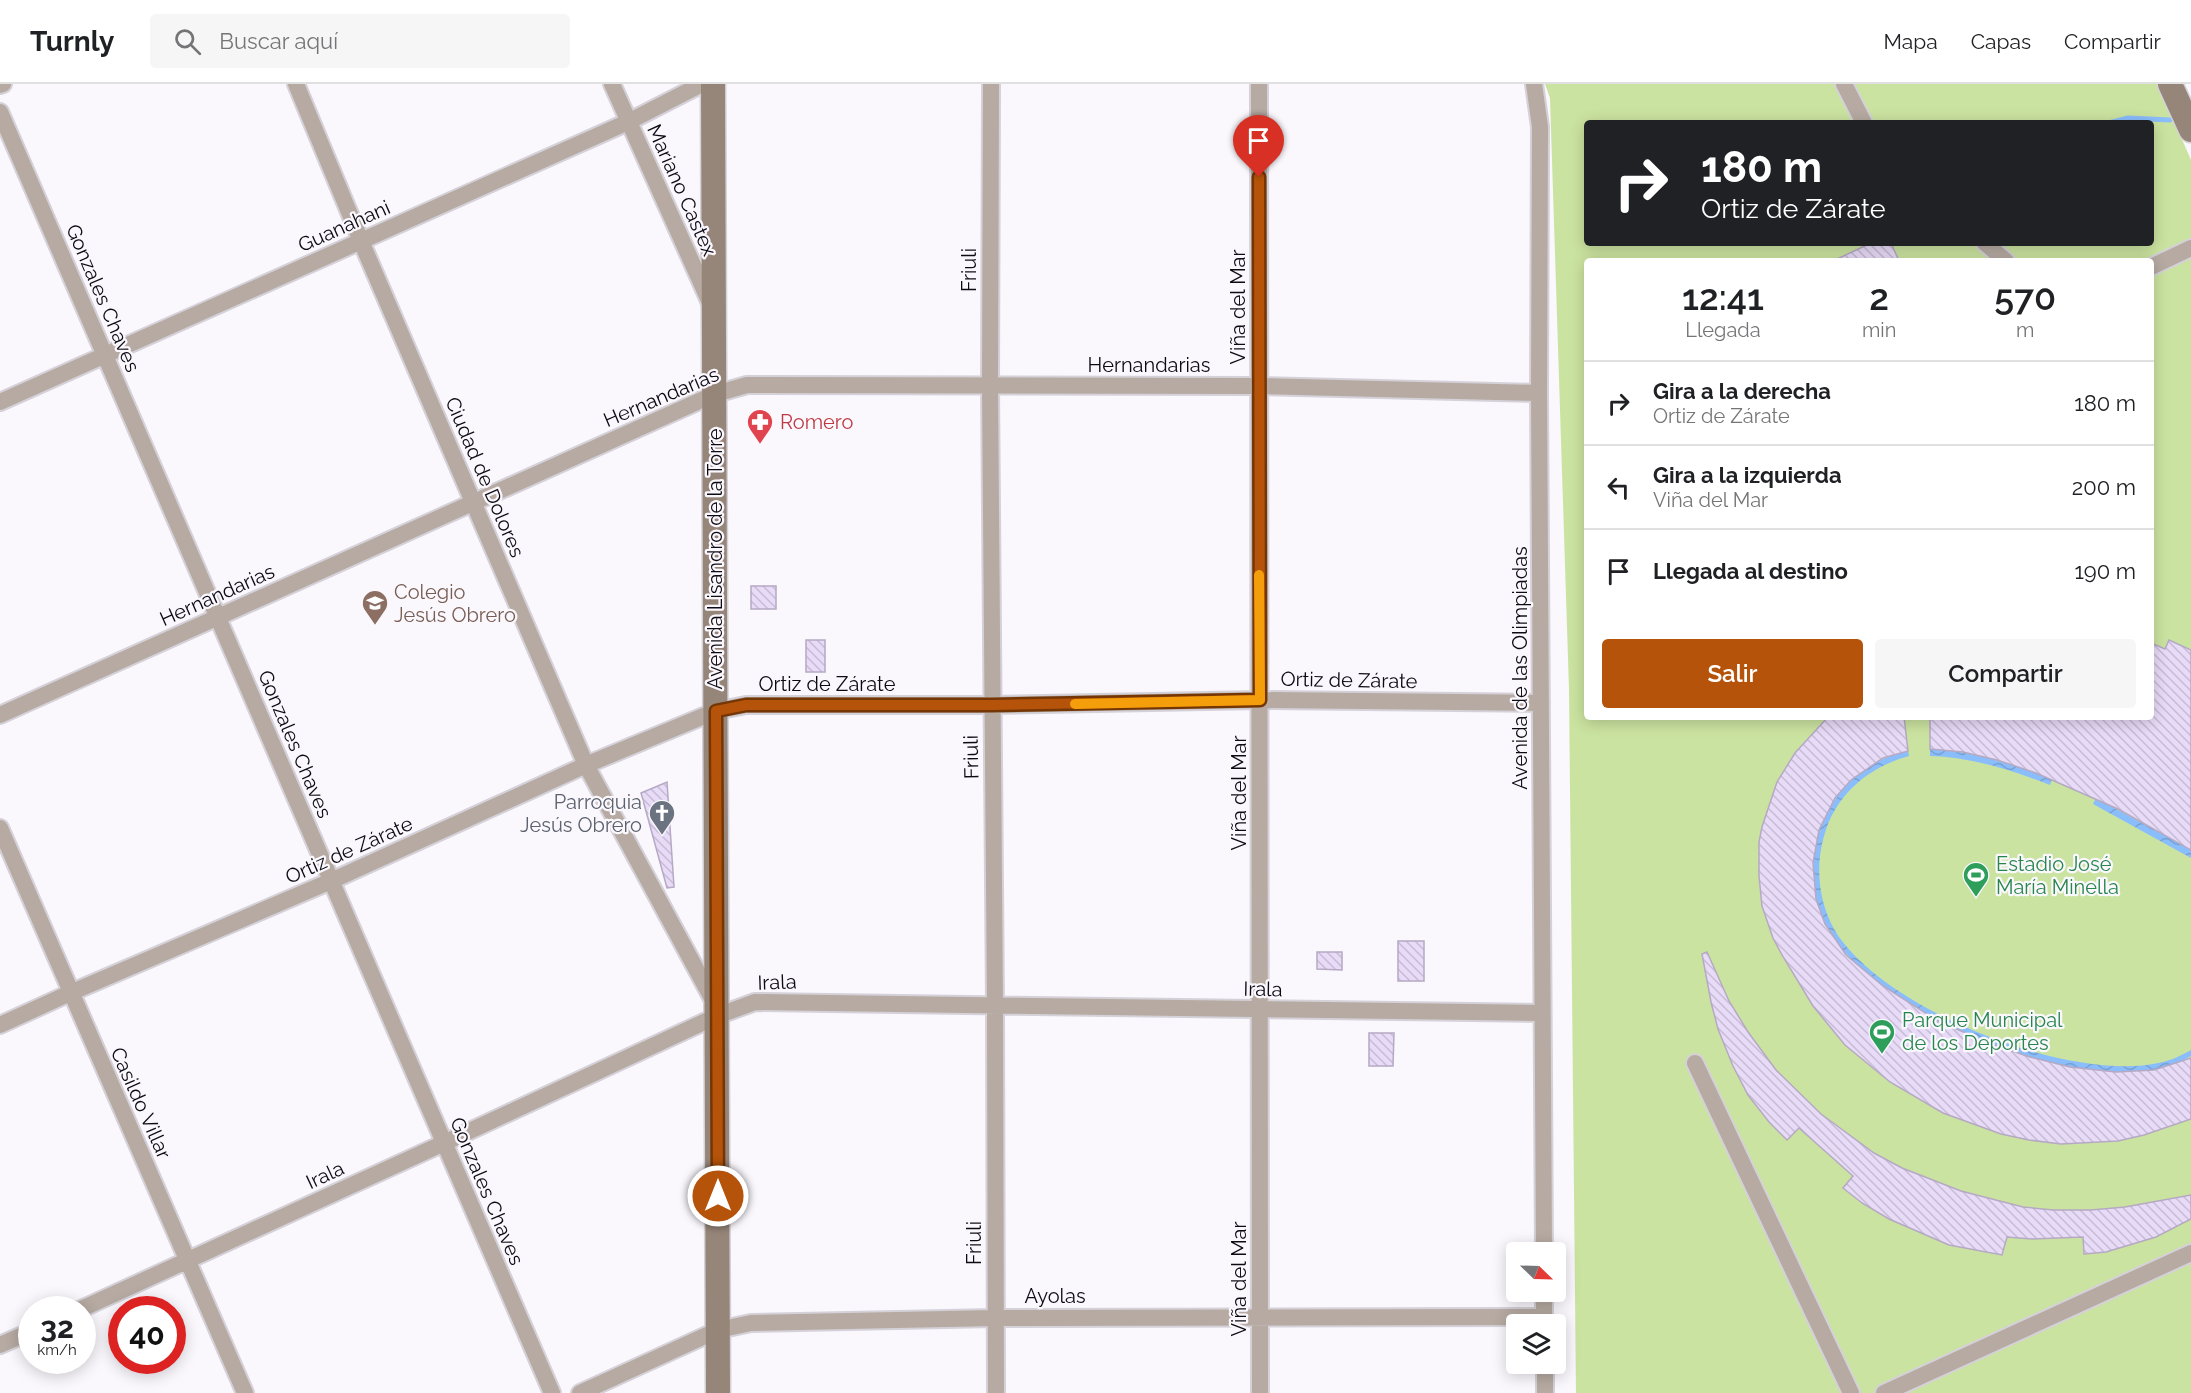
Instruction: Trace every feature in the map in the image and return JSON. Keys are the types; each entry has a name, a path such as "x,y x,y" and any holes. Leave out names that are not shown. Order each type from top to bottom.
{"street":[{"name":"Ciudad de Dolores","path":"296,84 586,765 717,1012"},
{"name":"Mariano Castex","path":"612,84 715,314"},
{"name":"Guanahani","path":"0,402 628,122 702,84"},
{"name":"Avenida Lisandro de la Torre","path":"713,84 718,1393"},
{"name":"Friuli","path":"991,84 990,387 996,1393"},
{"name":"Viña del Mar","path":"1259,84 1260,1393"},
{"name":"Avenida de las Olimpiadas","path":"1534,84 1540,127 1539,393 1544,1242"},
{"path":"1844,84 1862,120"},
{"path":"2179,96 2191,130"},
{"name":"Gonzales Chaves","path":"0,112 552,1393"},
{"path":"1988,246 2002,258"},
{"path":"2154,266 2191,248"},
{"name":"Hernandarias","path":"0,715 715,394 747,385 1259,386 1539,393"},
{"name":"Ortiz de Zárate","path":"0,1026 70,993 332,881 586,765 716,711 746,705 992,705 1260,700 1541,703"},
{"name":"Casildo Villar","path":"0,828 245,1393"},
{"name":"Irala","path":"96,1302 444,1143 717,1012 755,1002 1542,1013"},
{"path":"1695,1063 1851,1393"},
{"path":"1884,1393 2191,1253"},
{"name":"Ayolas","path":"580,1393 718,1330 751,1323 1260,1316 1506,1320"},
{"path":"0,1345 18,1337"},
{"path":"1545,1374 1545,1393"}],"green space":[{"name":"Parque Municipal de los Deportes","path":"1545,84 2158,84 2191,160 2191,1393 1576,1393 1569,689 1550,98"}],"water":[{"path":"1930,749 1962,752 1992,759 2052,779 2050,785 1991,765 1930,756"},
{"path":"1908,751 1909,756 1872,772 1851,789 1834,811 1824,837 1819,877 1824,903 1834,929 1857,958 1891,986 1932,1011 1977,1032 2025,1049 2072,1061 2116,1066 2158,1063 2191,1050 2191,1056 2152,1070 2105,1072 2053,1064 1999,1047 1946,1024 1899,997 1860,967 1833,937 1819,907 1813,875 1816,842 1828,811 1852,780 1883,759"},
{"path":"2096,798 2191,850 2191,858 2093,804"}],"building":[{"path":"1865,246 1892,246 1898,258 1839,258"},
{"path":"751,586 776,586 776,609 751,609"},
{"path":"806,640 825,640 825,672 806,672"},
{"path":"2169,640 2191,650 2191,850 2118,809 2036,773 1963,752 1930,749 1930,720 2154,720 2154,644 2165,649"},
{"path":"1825,720 1904,720 1908,751 1883,758 1851,780 1835,798 1819,830 1813,863 1816,899 1825,924 1846,955 1883,986 1938,1021 1991,1044 2030,1057 2070,1067 2116,1072 2154,1070 2191,1058 2191,1119 2118,1141 2061,1144 2029,1140 2001,1134 1943,1113 1890,1082 1845,1045 1813,1006 1782,955 1773,938 1762,906 1759,842 1762,827 1777,782 1795,753"},
{"name":"Parroquia Jesús Obrero","path":"667,782 674,887 667,888 641,793"},
{"path":"1398,941 1424,941 1424,981 1398,981"},
{"path":"1317,952 1342,952 1342,970 1317,969"},
{"path":"1707,952 1729,1001 1776,1070 1821,1114 1874,1153 1902,1168 1961,1191 2023,1207 2091,1210 2125,1207 2191,1195 2191,1219 2156,1237 2106,1252 2084,1254 2083,1237 2032,1239 2007,1237 2002,1255 1949,1245 1889,1219 1862,1203 1843,1188 1853,1176 1799,1128 1787,1140 1769,1122 1748,1095 1718,1029 1702,954"},
{"path":"1369,1033 1394,1033 1393,1066 1369,1066"}],"waterway":[{"path":"2120,120 2128,118 2170,120"}],"slow traffic":[{"path":"1075,704 1260,700 1259,575"}],"place":[{"name":"Romero","path":"760,445"},
{"name":"Colegio Jesús Obrero","path":"375,626"},
{"name":"Parroquia Jesús Obrero","path":"662,836"},
{"name":"Estadio José María Minella","path":"1976,898"},
{"name":"Parque Municipal de los Deportes","path":"1882,1055"}],"route":[{"path":"718,1196 716,711 746,705 992,705 1260,700 1259,177"}]}
